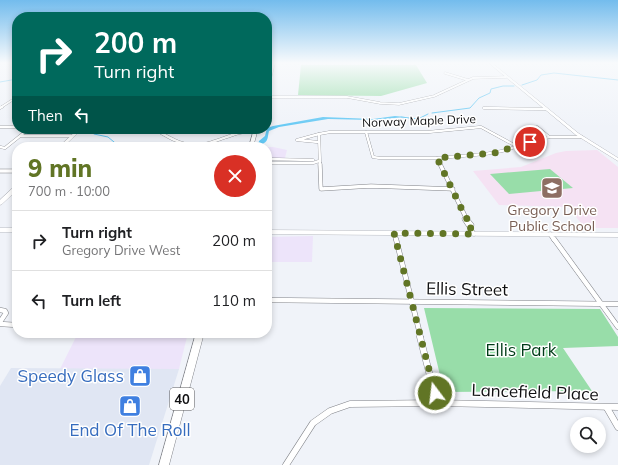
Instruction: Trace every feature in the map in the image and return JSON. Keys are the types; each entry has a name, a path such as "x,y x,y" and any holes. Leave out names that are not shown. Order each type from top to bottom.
{"main road":[{"name":"40","path":"164,465 199,338"}],"street":[{"path":"272,97 348,97 380,103 399,104 434,96 458,85"},
{"path":"515,85 582,137 618,160"},
{"path":"0,108 12,100"},
{"path":"484,108 545,109"},
{"path":"0,127 12,127"},
{"name":"Norway Maple Drive","path":"318,142 297,140 319,134 428,132 481,127 516,146"},
{"path":"537,128 549,137"},
{"path":"366,132 373,157 437,158 494,153 549,137 582,137"},
{"path":"0,147 4,148 22,134"},
{"path":"66,142 74,134"},
{"path":"164,134 182,142"},
{"path":"214,142 234,134"},
{"path":"319,134 318,142 321,189 349,186 453,189"},
{"path":"20,136 72,136"},
{"path":"437,158 466,218 464,219 474,234"},
{"path":"272,159 319,161"},
{"path":"272,163 319,161"},
{"path":"0,171 12,171"},
{"path":"0,203 12,192"},
{"path":"0,230 12,230"},
{"path":"272,232 618,234"},
{"path":"394,233 437,403"},
{"path":"550,234 618,328"},
{"name":"Ellis Street","path":"272,300 618,304"},
{"path":"0,310 5,311 6,313 0,323 12,324"},
{"name":"Lancefield Place","path":"286,465 313,423 330,411 350,404 437,403 618,408"},
{"path":"607,408 618,427"}],"shaded area":[{"path":"272,147 287,150 285,158 272,158"},
{"name":"Gregory Drive Public School","path":"597,150 618,167 618,228 585,228 568,207 499,205 473,171 521,167 556,153 566,151"},
{"path":"313,236 312,262 272,262 272,237"},
{"path":"76,338 187,338 179,369 60,369"},
{"path":"11,368 179,369 149,465 0,465 0,386"}],"green space":[{"path":"299,85 421,85 381,96 298,95"},
{"path":"550,169 573,188 509,194 490,174"},
{"name":"Ellis Park","path":"424,308 600,309 618,337 618,346 563,348 592,391 444,392"}],"water":[{"path":"395,116 405,117 373,120 328,119 279,127 272,130 273,126 323,117 373,119"},
{"path":"266,134 269,134 266,142 259,142 259,141"}],"waterway":[{"path":"432,113 470,108 479,98 490,93 491,89 503,86 514,86"},
{"path":"401,117 418,119 428,114"},
{"path":"94,134 108,137 114,142"}],"place":[{"name":"Gregory Drive Public School","path":"552,188"},
{"name":"Speedy Glass","path":"140,376"},
{"name":"End Of The Roll","path":"130,406"}],"route":[{"path":"435,393 394,233 474,234 470,227 472,225 466,218 437,158 494,153 530,142"}]}
